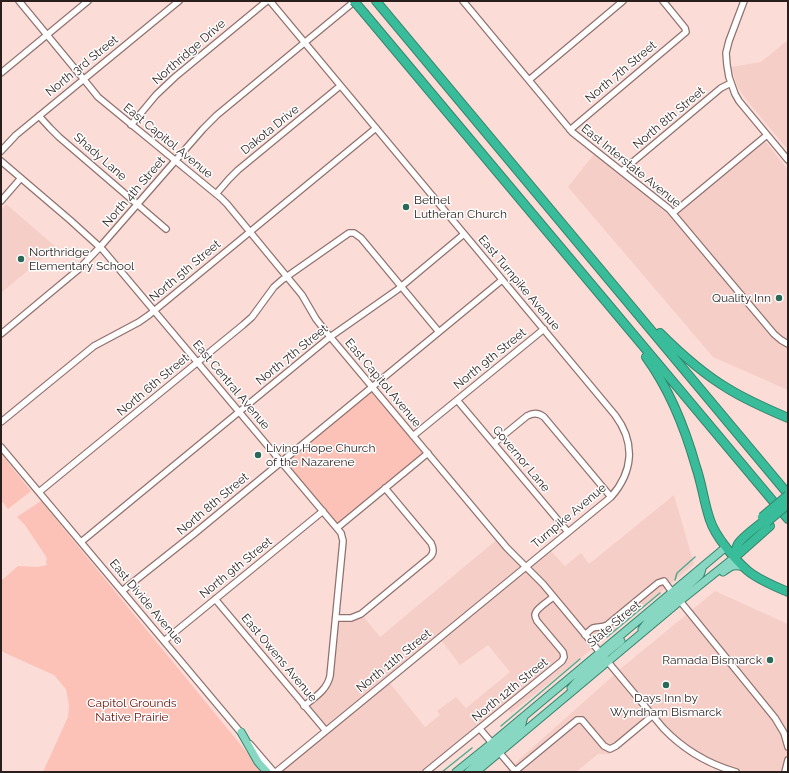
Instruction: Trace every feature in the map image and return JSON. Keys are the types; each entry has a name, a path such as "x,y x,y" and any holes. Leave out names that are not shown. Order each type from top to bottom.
{"highway":[{"path":"355,1 788,519"},
{"path":"378,3 788,494"},
{"path":"564,252 647,358 664,386 686,435 700,478 710,521 718,535 726,547 744,567 757,577 788,592"},
{"path":"598,267 649,324 703,372 742,397 788,418"},
{"name":"State Street","path":"735,557 749,544 788,494"},
{"path":"766,521 788,501"},
{"path":"735,557 735,551 738,543 788,504"},
{"name":"State Street","path":"726,547 766,521 788,511"}],"main road":[{"name":"State Street","path":"476,772 562,699 650,610 726,547"},
{"name":"State Street","path":"456,772 524,716 603,657 636,637 735,557"},
{"path":"680,601 678,598 680,593 700,575 704,565"},
{"path":"686,596 702,588 729,567 736,565 744,567"},
{"path":"636,637 648,621 674,598 674,594 672,592"},
{"path":"499,752 497,749 498,745 522,724 524,716"},
{"path":"241,732 258,762 267,772"},
{"path":"468,772 468,770 492,750 492,743"}],"street":[{"name":"East Capitol Avenue","path":"19,1 83,80 98,96 227,204 302,295 319,323 330,337 507,548 539,580 652,716 667,732 688,750 708,762 736,772"},
{"path":"1,73 88,1"},
{"name":"North 3rd Street","path":"1,151 11,139 179,1"},
{"name":"Northridge Drive","path":"131,125 153,99 175,77 267,1"},
{"name":"East Turnpike Avenue","path":"270,1 615,415 626,433"},
{"name":"North 4th Street","path":"1,334 74,273 100,247 217,115 355,1"},
{"name":"East Interstate Avenue","path":"463,1 570,130 673,213 774,334 780,340 788,344"},
{"path":"529,80 623,1"},
{"name":"North 7th Street","path":"570,130 686,31 684,26 663,1"},
{"path":"744,1 727,48 727,65 730,82 739,102 788,160"},
{"name":"North 8th Street","path":"622,171 730,82"},
{"name":"Dakota Drive","path":"216,194 238,170 340,86"},
{"name":"Shady Lane","path":"39,116 60,137 166,229"},
{"name":"North 5th Street","path":"1,422 94,346 139,322 376,128"},
{"path":"673,213 766,135"},
{"name":"East Central Avenue","path":"1,161 100,247 341,533 343,541 331,674 323,691 304,706"},
{"path":"1,201 21,178"},
{"name":"North 6th Street","path":"39,492 249,320 274,287 286,276 346,234 352,232 359,236 401,286"},
{"name":"North 7th Street","path":"81,542 330,337 401,286 464,234"},
{"name":"North 8th Street","path":"122,592 502,280"},
{"path":"401,286 439,332"},
{"name":"North 9th Street","path":"413,436 544,329"},
{"name":"Governor Lane","path":"457,400 568,532"},
{"path":"494,443 527,416 533,413 539,414 544,417 611,497"},
{"name":"Turnpike Avenue","path":"526,567 611,497 623,481 628,466 629,448 626,433"},
{"name":"East Divide Avenue","path":"1,446 122,592 275,772"},
{"path":"337,528 428,453"},
{"path":"336,618 351,618 362,614 433,554 434,549 431,543 385,488"},
{"name":"North 9th Street","path":"164,641 322,511"},
{"name":"North 11th Street","path":"275,772 526,567"},
{"path":"585,635 593,629 607,625 658,582 664,581 672,592"},
{"name":"North 12th Street","path":"426,772 564,659 564,654 562,651 535,617 536,611 553,597"},
{"name":"East Owens Avenue","path":"215,599 326,731"},
{"path":"680,601 775,718 784,733 788,747"},
{"path":"499,752 515,772 575,721 580,720 584,722 604,746 613,748 652,716"},
{"path":"480,729 492,743"},
{"path":"785,772 788,760"}],"shaded area":[{"path":"788,40 788,150 738,88 731,67 761,62"},
{"path":"765,141 788,170 788,390 713,357 568,187 594,154 618,172 671,217"},
{"name":"Northridge Elementary School","path":"6,204 56,247 1,293 1,210"},
{"path":"674,495 694,564 597,645 511,713 505,706 421,772 279,772 328,732 307,706 326,692 330,685 339,621 356,619 363,616 380,637 500,537 529,567 550,550 565,566 581,553 589,564","holes":["441,640 460,665 488,645 510,672 466,708 456,697 437,711 440,715 425,727 389,682"]},
{"path":"715,591 788,624 788,772 742,772 731,769 705,757 686,745 667,729 619,670"},
{"path":"614,675 650,721 609,754 598,754 576,772 505,772"}],"green space":[{"path":"372,387 428,453 337,528 281,461"},
{"path":"1,454 31,491 8,509 1,500"},
{"name":"Capitol Grounds Native Prairie","path":"41,501 263,772 43,772 68,717 69,705 66,689 54,675 1,650 1,581 18,566 37,567 47,565 47,558 25,525 17,517"}],"waterway":[{"path":"675,580 677,573 695,557"},
{"path":"607,637 660,593"},
{"path":"501,726 580,659"},
{"path":"442,772 472,748"}],"place":[{"name":"Bethel Lutheran Church","path":"406,207"},
{"name":"Northridge Elementary School","path":"21,259"},
{"name":"Quality Inn","path":"779,298"},
{"name":"Living Hope Church of the Nazarene","path":"258,455"},
{"name":"Ramada Bismarck","path":"770,660"},
{"name":"Days Inn by Wyndham Bismarck","path":"666,685"}]}
